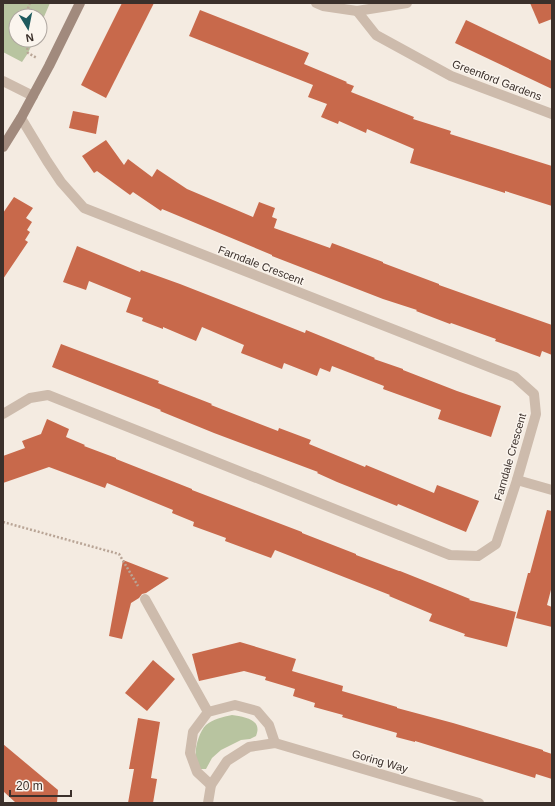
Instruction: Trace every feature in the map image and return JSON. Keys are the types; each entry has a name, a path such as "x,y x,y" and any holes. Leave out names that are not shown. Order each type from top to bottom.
{"street":[{"path":"3,146 33,96 80,3"},
{"path":"316,3 323,6 357,11 407,3"},
{"name":"Greenford Gardens","path":"357,11 376,35 451,76 552,114"},
{"path":"3,81 33,96"},
{"name":"Farndale Crescent","path":"3,414 30,398 48,395 450,555 478,556 496,544 517,480 536,414 534,394 515,377 84,208 61,182 21,118"},
{"path":"517,480 552,490"},
{"path":"145,599 208,712"},
{"path":"211,785 197,772 190,753 193,732 208,712 235,705 257,711 269,725 275,743"},
{"name":"Goring Way","path":"208,803 211,785 227,760 249,747 275,743 479,803"}],"path":[{"path":"27,48 28,53"},
{"path":"3,522 119,554 145,599"}],"green space":[{"path":"3,3 50,3 48,8 8,8 8,48 30,48 22,62 3,52"},
{"path":"232,715 247,718 255,722 257,726 256,736 250,739 241,740 221,750 212,758 206,769 200,769 196,759 196,749 203,729 206,725 218,718"}],"building":[{"path":"122,3 154,3 106,98 81,85"},
{"path":"530,3 552,3 552,19 539,24"},
{"path":"200,10 309,53 304,64 354,86 351,92 414,117 413,119 451,131 450,134 552,166 552,206 410,163 414,149 367,129 366,133 339,121 338,124 321,117 327,104 308,97 313,85 189,36"},
{"path":"466,20 552,61 552,89 455,43"},
{"path":"73,111 99,116 96,134 69,128"},
{"path":"106,140 124,165 128,159 152,177 157,169 187,189 253,217 259,202 275,208 272,217 277,219 274,228 330,248 332,243 439,285 552,325 552,355 542,351 540,357 495,341 496,339 451,323 450,324 416,311 417,310 383,299 272,256 162,209 161,211 133,192 130,195 97,171 94,173 82,156"},
{"path":"14,197 33,208 26,218 32,222 27,230 30,232 25,240 28,242 3,279 3,213"},
{"path":"77,246 140,272 141,270 180,284 305,333 306,330 375,358 374,359 457,391 501,406 491,437 438,419 441,410 383,389 384,386 332,366 330,372 320,368 317,376 284,363 282,369 241,353 244,345 202,327 196,341 163,327 163,329 142,321 143,318 126,312 131,298 89,281 86,290 63,282"},
{"path":"61,344 159,381 158,383 278,431 279,428 311,440 309,444 365,467 366,465 434,493 437,485 479,501 466,532 398,504 397,506 337,482 317,473 318,472 214,433 160,411 161,410 52,367"},
{"path":"47,419 69,429 66,437 85,445 84,446 470,599 469,600 516,612 507,647 464,636 465,634 429,621 432,614 389,596 390,595 275,550 271,558 225,541 226,538 193,526 194,522 172,513 173,510 107,483 105,488 49,467 3,483 3,456 25,448 22,441 41,434"},
{"path":"547,510 552,511 552,586 547,605 552,607 552,627 516,618"},
{"path":"123,560 169,578 142,594 131,603 122,639 109,636"},
{"path":"240,642 296,659 292,671 343,686 342,691 543,750 552,754 552,779 536,774 535,778 415,741 396,737 397,733 314,707 315,703 293,696 295,689 265,680 266,677 244,671 199,681 192,654"},
{"path":"153,660 175,679 147,711 125,693"},
{"path":"138,718 160,722 151,778 157,779 153,803 128,803 134,769 129,769"},
{"path":"3,744 58,790 57,803 16,803 3,791"}]}
